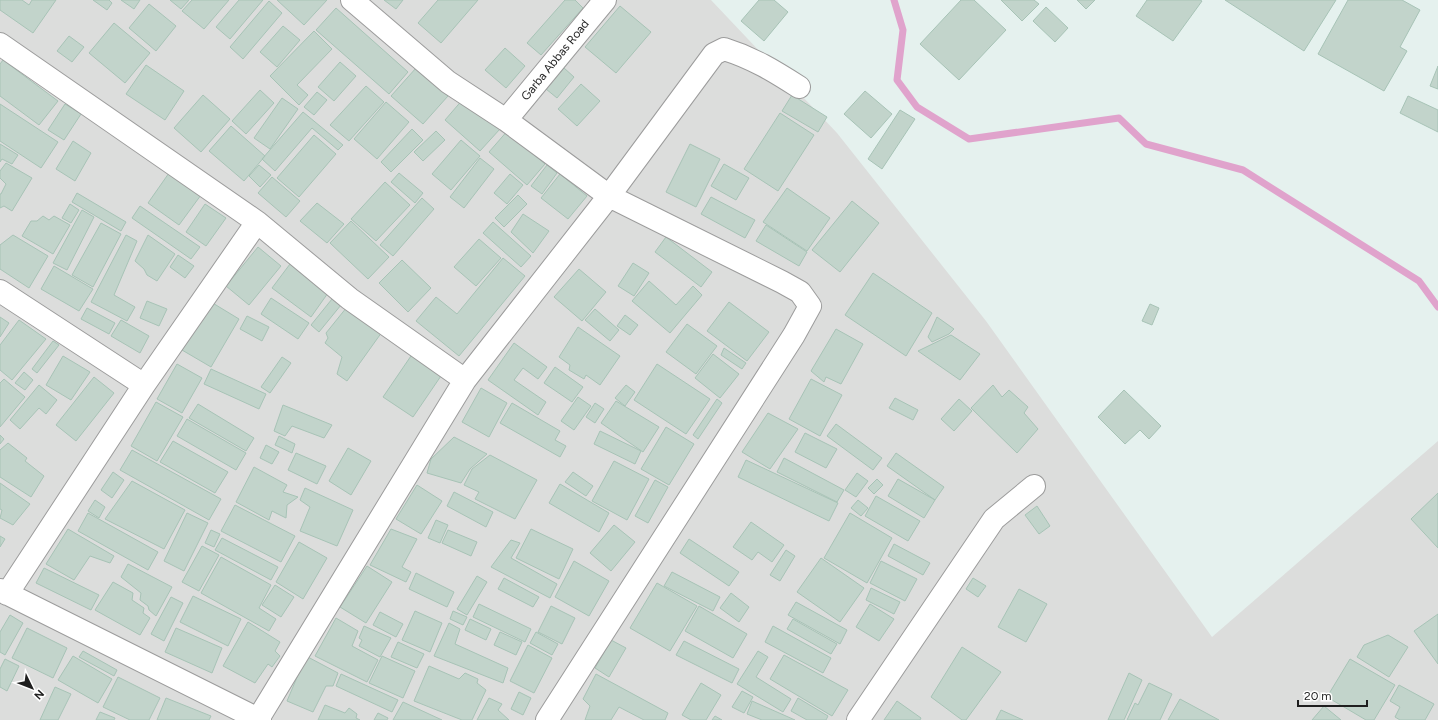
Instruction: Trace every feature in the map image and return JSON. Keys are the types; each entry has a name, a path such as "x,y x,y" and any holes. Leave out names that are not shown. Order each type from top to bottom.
{"street":[{"path":"352,0 448,82 506,120 609,196 782,282 800,292 810,306 794,335 547,720"},
{"name":"Garba Abbas Road","path":"506,120 605,0"},
{"path":"0,44 257,222 350,299 465,380"},
{"path":"257,222 144,385 4,592 259,720 465,380 609,196 714,54 724,49 746,56 777,72 800,87"},
{"path":"0,291 144,385"},
{"path":"858,720 994,519 1034,486"}],"shaded area":[{"path":"0,0 711,0 837,133 986,321 1212,637 1438,441 1438,720 0,720"}],"building":[{"path":"0,0 22,0 29,5 32,0 56,0 33,33 0,10"},
{"path":"93,0 109,0 112,3 107,10"},
{"path":"121,0 140,0 134,9"},
{"path":"170,0 189,0 181,9"},
{"path":"192,0 229,0 204,29 182,11"},
{"path":"239,0 263,0 230,39 216,27"},
{"path":"277,0 327,0 304,25"},
{"path":"384,0 403,0 396,9"},
{"path":"438,0 478,0 441,43 418,23"},
{"path":"565,0 575,0 583,8 541,55 527,43"},
{"path":"759,0 774,0 788,12 764,41 741,21"},
{"path":"961,0 974,0 1006,30 959,80 920,44"},
{"path":"1001,0 1034,0 1039,4 1022,21"},
{"path":"1077,0 1095,0 1086,9"},
{"path":"1147,0 1202,1 1173,41 1136,16"},
{"path":"1225,0 1336,0 1304,51"},
{"path":"1348,0 1402,0 1420,10 1400,47 1407,51 1384,91 1318,54"},
{"path":"269,1 282,13 243,59 230,47"},
{"path":"149,4 176,26 156,51 129,28"},
{"path":"620,6 651,32 616,73 585,47"},
{"path":"1046,7 1068,28 1055,42 1033,21"},
{"path":"336,8 408,72 389,94 316,30"},
{"path":"114,23 150,53 125,83 89,53"},
{"path":"283,26 300,40 277,67 260,52"},
{"path":"314,31 332,49 297,85 308,95 299,105 270,76"},
{"path":"69,36 84,47 72,62 57,51"},
{"path":"505,48 525,66 506,88 485,70"},
{"path":"3,60 58,101 39,125 0,96 0,64"},
{"path":"340,62 356,76 334,101 318,87"},
{"path":"146,65 184,91 165,120 126,94"},
{"path":"1438,66 1438,89 1430,86"},
{"path":"416,68 448,96 423,124 391,96"},
{"path":"564,68 574,77 557,98 546,89"},
{"path":"581,84 600,101 577,126 558,109"},
{"path":"366,86 384,102 349,141 330,125"},
{"path":"260,90 274,103 246,134 232,121"},
{"path":"865,91 892,114 871,138 844,114"},
{"path":"317,92 327,100 314,115 304,107"},
{"path":"203,95 230,119 201,152 174,128"},
{"path":"792,95 827,117 818,132 782,111"},
{"path":"1408,96 1438,110 1438,132 1400,113"},
{"path":"282,98 298,109 270,149 254,138"},
{"path":"464,98 500,129 480,151 445,120"},
{"path":"386,102 409,122 377,159 354,139"},
{"path":"0,104 58,142 41,168 0,141"},
{"path":"65,104 81,114 64,140 48,130"},
{"path":"900,110 915,119 882,169 868,159"},
{"path":"303,112 343,145 338,150 312,128 275,171 262,159"},
{"path":"780,113 814,135 778,191 744,169"},
{"path":"231,126 265,156 244,181 209,151"},
{"path":"412,129 423,140 391,172 381,162"},
{"path":"509,129 515,139 545,164 527,185 489,152"},
{"path":"436,131 445,140 423,161 414,152"},
{"path":"314,135 336,154 299,197 277,178"},
{"path":"461,140 480,156 451,190 432,174"},
{"path":"73,141 91,153 75,181 56,169"},
{"path":"0,144 18,155 12,164 2,159 0,162"},
{"path":"690,144 720,159 696,207 666,192"},
{"path":"480,158 494,169 464,208 450,197"},
{"path":"6,163 32,178 12,211 4,206 0,208 0,194 6,184 0,178 0,171"},
{"path":"724,164 749,178 736,200 711,186"},
{"path":"259,165 271,175 260,187 249,176"},
{"path":"547,165 557,173 542,194 531,186"},
{"path":"169,173 201,195 179,225 148,203"},
{"path":"399,173 423,193 415,203 391,182"},
{"path":"510,174 523,185 507,204 494,193"},
{"path":"560,174 587,196 568,219 541,198"},
{"path":"272,177 300,201 286,217 258,193"},
{"path":"385,182 410,205 376,241 351,219"},
{"path":"787,188 830,218 807,251 763,222"},
{"path":"77,193 126,222 121,231 72,202"},
{"path":"518,195 527,204 504,227 495,218"},
{"path":"711,197 755,220 745,238 701,214"},
{"path":"422,198 434,209 393,256 380,245"},
{"path":"852,201 879,223 840,272 812,250"},
{"path":"317,203 344,224 327,243 300,221"},
{"path":"70,204 79,210 71,223 62,218"},
{"path":"205,204 226,218 206,246 186,232"},
{"path":"140,206 200,247 191,259 132,218"},
{"path":"82,210 94,217 67,270 53,263"},
{"path":"523,214 549,231 533,253 511,232"},
{"path":"43,216 49,220 54,216 70,225 53,254 22,236 31,221 37,221"},
{"path":"351,221 389,257 368,279 330,243"},
{"path":"493,222 531,256 521,267 483,233"},
{"path":"101,223 121,234 93,287 72,275"},
{"path":"766,225 807,252 799,266 756,241"},
{"path":"13,235 48,256 29,288 0,269 0,245"},
{"path":"126,235 137,241 114,295 135,307 127,321 91,302"},
{"path":"148,235 175,254 157,281 147,275 144,269 135,261"},
{"path":"666,237 712,272 701,287 655,252"},
{"path":"479,239 501,258 476,286 454,267"},
{"path":"258,247 281,266 249,305 226,286"},
{"path":"178,255 194,266 185,278 170,267"},
{"path":"503,258 525,276 459,356 416,321 436,297 457,314"},
{"path":"402,260 431,288 408,312 379,283"},
{"path":"633,263 649,273 634,296 618,286"},
{"path":"290,264 328,293 311,317 272,288"},
{"path":"54,266 93,289 79,311 41,289"},
{"path":"579,269 606,292 582,321 554,297"},
{"path":"873,273 932,313 906,356 845,315"},
{"path":"649,281 676,305 693,286 702,295 670,333 632,301"},
{"path":"271,298 309,323 298,339 261,314"},
{"path":"332,299 341,305 319,332 311,325"},
{"path":"147,301 167,309 159,326 140,318"},
{"path":"211,302 239,319 211,367 182,350"},
{"path":"729,302 769,332 747,361 707,331"},
{"path":"1150,304 1159,308 1152,325 1142,321"},
{"path":"347,307 382,332 347,381 337,374 342,357 325,343 328,338 326,333"},
{"path":"87,308 115,323 109,334 81,319"},
{"path":"595,309 619,330 610,341 585,320"},
{"path":"625,315 638,325 630,335 617,326"},
{"path":"247,316 269,327 262,341 240,329"},
{"path":"0,317 9,323 0,337"},
{"path":"937,317 954,329 949,334 932,342 928,337"},
{"path":"19,320 46,339 12,380 0,370 0,345"},
{"path":"121,320 149,336 140,353 111,336"},
{"path":"687,324 717,346 696,374 666,352"},
{"path":"578,327 620,356 600,385 586,375 584,379 569,370 570,365 559,357"},
{"path":"836,329 863,344 841,384 826,377 824,382 811,371"},
{"path":"951,335 980,354 960,380 918,351"},
{"path":"53,341 59,345 37,373 32,369"},
{"path":"514,343 547,367 538,379 523,368 514,380 546,402 538,415 488,380"},
{"path":"724,348 746,363 742,369 721,355"},
{"path":"413,353 443,373 413,417 383,397"},
{"path":"713,354 739,374 720,398 695,378"},
{"path":"63,356 90,372 71,400 46,385"},
{"path":"282,357 291,363 270,393 261,387"},
{"path":"177,364 202,378 182,413 157,399"},
{"path":"657,364 710,399 686,434 634,400"},
{"path":"555,367 583,387 572,402 544,383"},
{"path":"211,369 266,394 259,409 204,384"},
{"path":"24,372 33,380 25,390 15,383"},
{"path":"94,377 114,393 76,441 56,425"},
{"path":"4,379 25,397 0,427 0,383"},
{"path":"811,379 842,395 820,436 789,419"},
{"path":"39,385 57,400 46,414 39,408 20,429 10,420"},
{"path":"626,385 635,392 625,406 615,398"},
{"path":"993,385 1002,397 1009,390 1028,407 1024,413 1038,429 1017,453 971,408"},
{"path":"481,388 507,403 489,437 462,422"},
{"path":"1124,390 1161,426 1149,439 1140,430 1125,444 1098,417"},
{"path":"578,397 591,406 574,430 561,421"},
{"path":"895,398 918,410 913,420 889,408"},
{"path":"717,399 722,403 698,439 693,435"},
{"path":"959,399 972,411 954,431 941,419"},
{"path":"616,401 659,427 643,452 601,423"},
{"path":"156,402 183,417 157,461 131,446"},
{"path":"512,403 560,431 555,440 566,446 560,457 500,423"},
{"path":"595,403 604,409 595,423 586,417"},
{"path":"198,404 254,438 246,451 189,418"},
{"path":"283,405 332,425 324,438 292,426 285,436 274,431"},
{"path":"768,413 798,429 770,469 742,452"},
{"path":"187,419 246,453 236,470 177,436"},
{"path":"836,424 882,458 873,470 827,436"},
{"path":"666,427 694,444 669,485 641,469"},
{"path":"600,431 641,451 635,464 594,444"},
{"path":"805,433 837,449 826,468 795,452"},
{"path":"0,435 4,439 0,444"},
{"path":"279,436 295,444 292,453 275,445"},
{"path":"454,437 487,454 470,469 461,483 427,473 431,459"},
{"path":"173,441 228,472 215,493 160,462"},
{"path":"8,443 27,458 25,461 44,476 31,497 0,477 0,450"},
{"path":"266,445 279,452 272,464 260,458"},
{"path":"348,448 371,461 351,495 329,481"},
{"path":"132,450 221,499 209,520 120,470"},
{"path":"296,453 326,466 317,484 288,470"},
{"path":"896,453 944,487 935,500 887,466"},
{"path":"490,455 537,480 515,519 475,499 479,492 464,485 472,469"},
{"path":"784,458 844,490 837,502 777,472"},
{"path":"746,460 838,503 829,521 738,477"},
{"path":"614,461 649,479 627,520 592,501"},
{"path":"254,467 287,485 283,492 298,497 287,505 286,518 272,511 269,520 236,502"},
{"path":"113,472 124,480 112,498 101,490"},
{"path":"573,472 593,486 586,496 565,482"},
{"path":"857,473 868,481 856,497 845,490"},
{"path":"877,479 883,485 874,494 868,488"},
{"path":"898,479 935,500 924,518 888,496"},
{"path":"655,480 668,487 648,523 635,516"},
{"path":"132,481 185,510 164,549 105,519"},
{"path":"0,483 30,504 13,525 0,518 2,510 0,509"},
{"path":"560,484 609,513 599,532 549,503"},
{"path":"417,485 442,501 421,534 396,519"},
{"path":"305,488 353,510 337,546 300,531 310,507 300,500"},
{"path":"454,492 493,512 486,527 447,506"},
{"path":"1438,493 1438,548 1411,519"},
{"path":"876,496 920,521 908,541 865,516"},
{"path":"95,500 105,507 99,518 88,511"},
{"path":"858,500 868,508 861,516 851,508"},
{"path":"235,505 295,536 281,562 221,531"},
{"path":"1037,506 1050,526 1039,534 1025,515"},
{"path":"88,513 158,552 148,570 78,531"},
{"path":"187,513 208,523 184,571 164,561"},
{"path":"850,513 892,538 867,583 824,558"},
{"path":"436,520 448,525 440,543 428,538"},
{"path":"751,522 784,545 772,562 758,552 752,560 733,547"},
{"path":"614,525 635,542 611,571 590,553"},
{"path":"68,529 114,556 110,563 90,556 74,580 46,564"},
{"path":"391,529 417,539 402,567 411,572 406,582 370,565"},
{"path":"531,529 573,549 559,579 516,558"},
{"path":"211,530 220,534 214,547 205,543"},
{"path":"448,530 477,542 471,556 442,543"},
{"path":"0,536 5,539 0,547"},
{"path":"222,538 278,567 271,580 215,550"},
{"path":"689,539 739,572 729,586 680,553"},
{"path":"511,540 520,543 511,558 557,584 550,598 491,567"},
{"path":"299,542 327,558 303,599 276,582"},
{"path":"894,544 930,563 923,575 888,556"},
{"path":"202,546 219,555 199,591 182,582"},
{"path":"786,550 795,556 780,581 770,575"},
{"path":"221,557 271,585 259,608 276,619 269,631 201,593"},
{"path":"821,558 864,588 840,622 797,592"},
{"path":"574,561 609,581 589,616 555,597"},
{"path":"881,561 917,579 905,601 870,583"},
{"path":"128,564 172,587 156,616 149,610 148,606 140,600 141,593 121,577"},
{"path":"367,566 392,582 366,623 340,607"},
{"path":"44,568 99,595 91,610 36,583"},
{"path":"672,572 720,597 713,611 664,586"},
{"path":"416,573 454,592 447,607 409,589"},
{"path":"477,576 487,582 467,615 457,609"},
{"path":"504,578 539,597 533,607 498,589"},
{"path":"973,578 986,586 978,597 966,589"},
{"path":"113,582 133,593 132,600 144,608 143,613 150,618 140,635 95,610"},
{"path":"657,583 697,606 670,651 630,628"},
{"path":"275,585 294,597 281,617 262,605"},
{"path":"871,588 900,602 894,614 866,600"},
{"path":"1019,589 1047,604 1026,642 998,627"},
{"path":"731,593 749,607 739,622 720,608"},
{"path":"193,596 241,619 228,646 180,622"},
{"path":"171,597 183,603 164,641 151,634"},
{"path":"796,602 847,630 840,644 788,615"},
{"path":"479,604 531,629 525,642 473,617"},
{"path":"870,604 894,619 879,641 856,627"},
{"path":"551,606 575,618 562,644 538,632"},
{"path":"699,606 747,634 733,658 685,631"},
{"path":"415,611 442,623 430,652 402,640"},
{"path":"453,611 467,617 463,625 450,619"},
{"path":"380,612 403,624 396,637 373,625"},
{"path":"1438,614 1438,664 1414,631"},
{"path":"10,615 23,623 5,655 0,652 0,632"},
{"path":"336,618 358,631 352,646 378,660 367,682 315,656"},
{"path":"470,619 491,629 486,640 465,630"},
{"path":"793,619 837,644 831,654 787,629"},
{"path":"248,622 280,642 275,651 280,656 272,667 268,664 255,683 223,666"},
{"path":"449,623 460,629 455,644 508,668 503,683 434,656"},
{"path":"364,626 391,638 380,657 359,646 362,640 359,638"},
{"path":"773,626 831,658 823,673 765,642"},
{"path":"27,628 67,648 53,678 12,658"},
{"path":"176,628 222,648 212,673 165,652"},
{"path":"500,632 522,642 516,655 494,645"},
{"path":"536,632 558,644 552,655 530,643"},
{"path":"1388,635 1408,647 1389,677 1357,657 1364,645"},
{"path":"611,640 626,648 609,677 595,668"},
{"path":"684,641 739,669 732,683 676,655"},
{"path":"398,642 424,654 417,668 391,657"},
{"path":"528,645 552,658 534,693 510,681"},
{"path":"962,647 1001,672 966,720 962,720 931,697"},
{"path":"83,651 117,670 114,676 79,657"},
{"path":"758,651 768,657 756,677 791,699 783,712 737,684"},
{"path":"784,655 848,690 832,716 770,679"},
{"path":"73,656 112,679 98,703 58,680"},
{"path":"306,656 338,673 333,686 326,686 313,712 287,701"},
{"path":"382,656 415,671 403,698 369,683"},
{"path":"5,659 19,666 7,691 0,687 0,669"},
{"path":"1350,659 1395,685 1374,720 1366,720 1327,697"},
{"path":"429,666 459,679 465,673 478,679 477,683 486,690 472,720 462,720 414,701"},
{"path":"1129,673 1142,680 1124,720 1108,720"},
{"path":"341,674 398,700 392,712 336,686"},
{"path":"596,674 668,713 665,720 644,720 619,707 611,720 585,720 590,706 583,699"},
{"path":"118,677 160,698 149,720 130,720 103,707"},
{"path":"701,683 721,695 706,720 691,720 682,715"},
{"path":"1149,683 1172,694 1160,720 1127,720 1135,703 1138,705"},
{"path":"1399,685 1434,704 1425,720 1400,720 1395,717 1400,707 1390,701"},
{"path":"55,687 71,694 58,720 40,720"},
{"path":"742,691 753,697 744,713 732,707"},
{"path":"519,692 531,698 523,715 511,709"},
{"path":"166,698 211,716 209,720 157,720"},
{"path":"489,698 502,704 498,710 509,720 477,720"},
{"path":"798,698 828,716 826,720 807,720 791,711"},
{"path":"1180,699 1219,720 1168,720"},
{"path":"752,701 795,720 762,720 747,714"},
{"path":"897,701 921,718 920,720 884,720"},
{"path":"403,702 442,720 393,720"},
{"path":"325,705 345,713 349,708 357,714 356,718 360,720 318,720"},
{"path":"1324,706 1341,720 1312,720"},
{"path":"1001,710 1023,720 996,720"},
{"path":"100,712 115,718 114,720 96,720"},
{"path":"378,713 388,718 387,720 374,720"},
{"path":"715,716 722,720 712,720"}],"waterway":[{"path":"894,0 903,30 897,80 917,107 969,139 1119,118 1146,144 1243,170 1419,281 1438,307"}]}
